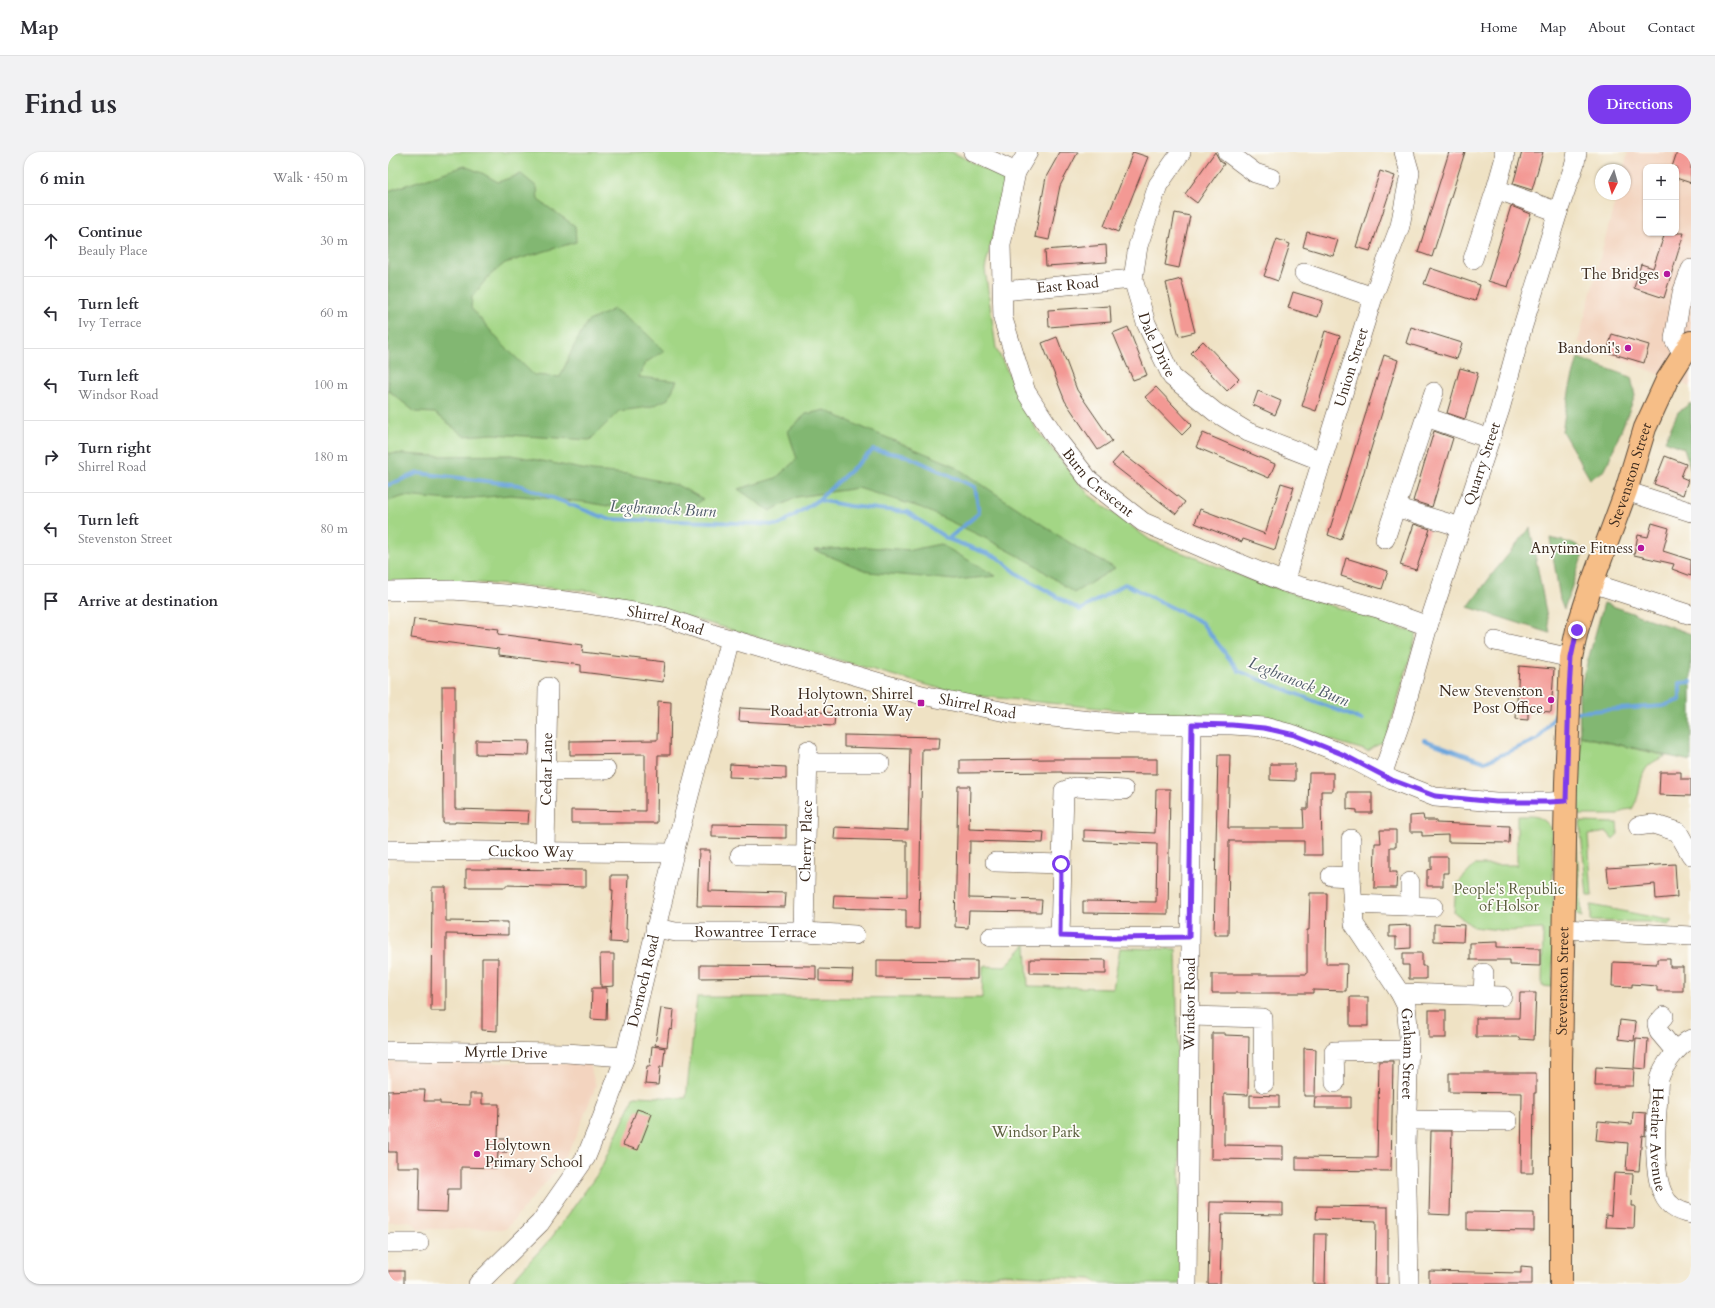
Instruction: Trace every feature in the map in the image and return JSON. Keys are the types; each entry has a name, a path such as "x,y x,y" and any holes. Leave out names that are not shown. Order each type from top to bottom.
{"main road":[{"name":"Stevenston Street","path":"1561,1284 1561,1065 1566,801 1571,658 1577,630 1626,491 1645,428 1667,380 1687,349"}],"street":[{"path":"973,152 1016,172"},
{"name":"Burn Crescent","path":"1028,152 1016,172 1001,245 1003,319 1026,392 1056,438 1089,480 1143,522 1284,582 1378,608 1428,626"},
{"name":"Dale Drive","path":"1181,152 1158,185 1138,246 1133,279 1146,323 1172,377 1215,412 1248,432 1322,461"},
{"path":"1227,152 1255,173 1271,178"},
{"name":"Union Street","path":"1284,582 1373,298 1400,226 1410,173 1404,152"},
{"path":"1473,259 1496,189 1505,157 1504,152"},
{"name":"Quarry Street","path":"1382,775 1394,744 1428,626 1490,439 1558,212 1575,163 1577,152"},
{"path":"1496,189 1558,212"},
{"path":"1687,349 1674,339 1682,293 1691,269"},
{"path":"1304,273 1373,298"},
{"name":"East Road","path":"1003,291 1133,279"},
{"path":"1385,539 1434,392"},
{"path":"1426,417 1490,439"},
{"path":"1626,491 1691,512"},
{"path":"1395,507 1461,527"},
{"path":"1592,584 1691,615"},
{"name":"Shirrel Road","path":"388,591 452,590 518,595 581,603 664,617 730,639 922,694 1011,713 1122,724 1232,725 1264,728 1295,735 1342,754 1392,780 1435,796 1496,802 1566,801"},
{"name":"Dornoch Road","path":"478,1284 540,1223 586,1157 625,1057 655,928 730,639"},
{"path":"1495,641 1571,658"},
{"name":"Cedar Lane","path":"545,850 548,687"},
{"name":"Windsor Road","path":"1187,1284 1192,724"},
{"name":"Cherry Place","path":"804,932 808,757 880,763"},
{"path":"547,771 606,770"},
{"path":"1060,936 1064,791 1075,788 1124,790"},
{"path":"1638,826 1653,824 1678,832 1691,855"},
{"name":"Graham Street","path":"1351,839 1350,877 1354,924 1400,993 1406,1005 1409,1037 1406,1120 1409,1284"},
{"name":"Cuckoo Way","path":"388,850 545,850 674,853"},
{"path":"740,855 805,856"},
{"path":"995,862 1061,864"},
{"path":"1330,876 1350,877"},
{"path":"1410,882 1410,906"},
{"path":"1353,904 1433,907"},
{"name":"Rowantree Terrace","path":"655,928 676,932 804,932 855,935"},
{"path":"1564,929 1589,932 1690,931"},
{"path":"1000,942 1060,936 1113,938 1189,937"},
{"path":"1483,996 1484,973"},
{"path":"1400,993 1502,996"},
{"path":"1190,1016 1263,1018 1264,1083"},
{"path":"1664,1016 1657,1024 1659,1032 1675,1051"},
{"name":"Heather Avenue","path":"1691,1039 1684,1042 1675,1051 1659,1078 1656,1140 1658,1182 1663,1195 1671,1206 1684,1213 1691,1214"},
{"path":"1335,1083 1334,1051 1408,1050"},
{"name":"Myrtle Drive","path":"388,1051 566,1053 625,1057"},
{"path":"1406,1120 1508,1121"},
{"path":"388,1243 419,1243"}],"shaded area":[{"path":"1628,152 1691,152 1691,387 1578,342 1615,200 1631,200 1631,164 1625,164"},
{"name":"Holytown Primary School","path":"388,1062 589,1063 596,1086 575,1138 557,1169 506,1229 419,1229 410,1221 388,1222"}],"green space":[{"path":"388,152 952,152 1006,179 985,269 996,348 1036,429 1089,495 1150,540 1251,580 1417,633 1386,740 1368,751 1244,715 1169,715 959,694 595,591 434,580 388,583"},
{"path":"464,166 482,173 498,182 521,174 537,187 538,200 575,226 576,242 505,263 488,277 472,297 471,308 503,345 534,375 560,377 587,322 614,309 646,333 664,351 645,363 639,377 677,381 668,399 650,407 619,411 590,440 493,434 464,436 435,413 415,412 388,390 388,191"},
{"path":"1578,358 1631,377 1635,396 1605,470 1590,479 1562,431 1570,387"},
{"path":"1691,403 1691,470 1684,448 1665,441 1678,412"},
{"path":"825,410 866,429 951,464 1082,551 1115,568 1074,593 1032,563 985,538 922,508 858,488 797,497 770,511 738,489 776,478 797,459 788,431 806,414"},
{"path":"388,453 435,456 512,455 592,471 628,474 677,485 703,499 687,512 630,510 585,502 510,495 449,500 405,496 388,501"},
{"path":"1530,528 1550,633 1468,607"},
{"path":"1550,538 1575,544 1584,551 1564,609 1560,599"},
{"path":"940,544 996,576 955,580 869,572 814,550 867,547 911,550"},
{"path":"1604,603 1691,634 1691,761 1580,736 1579,692"},
{"path":"1580,736 1667,756 1656,760 1644,771 1639,792 1632,809 1624,810 1618,815 1578,815"},
{"name":"People's Republic of Holsor","path":"1517,816 1533,816 1541,818 1552,829 1554,928 1552,987 1542,986 1543,929 1508,931 1473,927 1454,912 1456,885 1475,865 1517,865"},
{"path":"1580,822 1617,823 1618,834 1613,839 1607,832 1588,835 1592,896 1587,896"},
{"path":"1575,825 1582,917 1574,911"},
{"path":"1591,905 1673,921 1669,925 1648,922 1591,921"},
{"name":"Windsor Park","path":"1026,944 1028,986 1113,988 1120,948 1176,949 1182,1284 1102,1284 1091,1279 1004,1274 937,1284 509,1284 552,1237 599,1172 635,1096 686,1098 697,997 982,998 983,966 1005,967"}],"building":[{"path":"1060,152 1078,152 1060,186 1049,240 1035,237 1046,177"},
{"path":"1133,152 1148,157 1118,232 1104,226"},
{"path":"1215,152 1220,161 1224,164 1197,203 1185,194"},
{"path":"1449,152 1465,152 1432,257 1418,252"},
{"path":"1522,152 1543,152 1532,190 1513,184"},
{"path":"1677,152 1691,152 1691,183 1679,179 1679,164 1673,164"},
{"path":"1380,171 1395,176 1370,251 1356,247"},
{"path":"1511,206 1531,214 1508,287 1488,281"},
{"path":"1175,213 1190,216 1179,268 1165,265"},
{"path":"1307,232 1338,240 1333,256 1303,247"},
{"path":"1679,233 1684,233 1664,298 1634,288 1641,264 1653,268 1664,236 1679,236"},
{"path":"1277,239 1290,244 1278,281 1264,276"},
{"path":"1106,245 1107,262 1046,266 1045,250"},
{"path":"1430,268 1480,285 1475,301 1424,284"},
{"path":"1181,279 1195,332 1179,336 1166,283"},
{"path":"1293,292 1323,301 1318,317 1288,308"},
{"path":"1110,306 1111,322 1049,327 1048,310"},
{"path":"1128,327 1147,375 1133,380 1113,333"},
{"path":"1411,327 1462,343 1457,359 1406,343"},
{"path":"1325,331 1340,336 1316,411 1302,406"},
{"name":"Bandoni's","path":"1612,334 1649,345 1644,363 1607,352"},
{"path":"1057,337 1077,390 1112,441 1098,450 1065,401 1042,343"},
{"path":"1203,341 1239,379 1227,391 1191,353"},
{"path":"1384,355 1398,360 1363,475 1341,540 1328,535"},
{"path":"1460,368 1478,373 1465,419 1447,413"},
{"path":"1156,387 1192,425 1182,435 1145,397"},
{"path":"1258,391 1281,401 1275,415 1253,405"},
{"path":"1434,431 1453,438 1432,507 1413,501"},
{"path":"1203,433 1275,464 1269,478 1196,447"},
{"path":"1122,453 1185,502 1176,514 1112,464"},
{"path":"1665,456 1686,464 1681,477 1688,480 1683,495 1654,484"},
{"path":"1281,483 1294,487 1275,550 1243,539 1242,542 1195,523 1200,509 1265,534"},
{"path":"1652,523 1669,528 1663,551 1691,560 1691,576 1672,569 1674,564 1634,555 1638,535 1648,537"},
{"path":"1414,524 1430,529 1416,570 1400,565"},
{"path":"1346,558 1388,571 1382,589 1341,576"},
{"path":"414,619 499,629 498,634 583,645 582,652 665,662 663,682 581,672 581,665 499,655 499,649 411,638"},
{"path":"1519,666 1554,669 1551,712 1528,710 1528,720 1516,719"},
{"path":"442,686 455,686 455,809 529,811 528,824 443,823"},
{"path":"658,701 671,702 670,755 658,755 657,823 571,823 571,810 645,811 645,754 570,755 570,741 657,740"},
{"path":"740,708 835,713 834,726 739,721"},
{"path":"844,735 940,737 939,749 922,749 919,929 906,929 906,910 833,908 834,895 907,897 907,841 834,839 835,827 908,830 910,749 844,747"},
{"path":"476,740 530,741 529,755 476,754"},
{"path":"1218,755 1230,755 1228,828 1304,828 1303,809 1308,809 1309,773 1333,773 1333,791 1321,791 1322,855 1304,855 1304,841 1229,841 1228,935 1214,935"},
{"path":"1157,759 1157,774 1062,772 960,773 960,760"},
{"path":"730,764 786,767 786,779 729,777"},
{"path":"1270,764 1295,764 1295,781 1270,780"},
{"path":"1660,772 1681,772 1681,779 1691,779 1691,796 1659,795"},
{"path":"958,786 970,786 969,829 1044,832 1043,843 970,841 969,898 1042,900 1041,912 969,911 968,928 955,927"},
{"path":"1156,789 1170,789 1168,914 1083,913 1083,901 1156,902 1157,844 1084,841 1084,830 1155,833"},
{"path":"1347,792 1372,792 1372,813 1357,813 1357,810 1347,809"},
{"path":"1423,815 1424,820 1436,820 1436,823 1510,826 1509,843 1448,842 1448,835 1422,836 1422,832 1410,832 1410,816"},
{"path":"712,824 786,825 786,838 712,837"},
{"path":"1380,830 1396,830 1396,847 1390,847 1390,872 1397,872 1396,888 1374,888 1375,843 1381,843"},
{"path":"699,850 710,850 709,891 786,893 785,907 697,906"},
{"path":"1431,857 1448,857 1448,873 1443,873 1443,886 1427,886 1427,870 1431,869"},
{"path":"1675,864 1677,897 1656,899 1655,884 1609,888 1607,868"},
{"path":"466,869 586,870 586,887 506,885 506,887 466,887"},
{"path":"611,875 628,875 626,929 628,929 628,943 610,942 613,890 611,890"},
{"path":"432,887 446,887 446,921 508,922 508,935 446,934 446,1011 431,1011"},
{"path":"1310,893 1327,893 1326,964 1347,964 1346,991 1313,990 1313,993 1212,993 1212,974 1307,974 1307,930 1309,930"},
{"path":"1434,924 1464,925 1463,942 1434,941"},
{"path":"1411,925 1411,948 1396,949 1396,937 1389,937 1389,926"},
{"path":"1497,942 1497,947 1540,948 1540,966 1510,965 1510,960 1470,960 1470,943"},
{"path":"1403,953 1422,953 1422,966 1426,966 1426,979 1409,979 1409,965 1403,965"},
{"path":"600,954 614,954 614,986 601,987"},
{"path":"482,958 498,958 497,1031 482,1030"},
{"path":"1030,959 1106,960 1106,974 1030,973"},
{"path":"1657,959 1670,959 1670,967 1683,967 1683,991 1657,991 1657,986 1632,984 1632,987 1612,986 1613,962 1657,964"},
{"path":"877,960 977,961 977,979 877,978"},
{"path":"700,965 816,966 816,979 781,977 700,978"},
{"path":"819,969 853,970 852,982 819,981"},
{"path":"592,988 607,988 606,1020 591,1019"},
{"path":"1520,993 1536,993 1534,1040 1519,1039 1519,1037 1476,1037 1476,1018 1519,1018"},
{"path":"1350,997 1368,997 1368,1026 1350,1026"},
{"path":"661,1008 674,1010 672,1030 669,1029 667,1047 655,1045"},
{"path":"1429,1010 1446,1010 1446,1038 1429,1038"},
{"path":"1620,1020 1636,1022 1634,1041 1618,1039"},
{"path":"1212,1033 1249,1036 1248,1095 1224,1094 1224,1145 1283,1146 1283,1160 1211,1159"},
{"path":"1636,1038 1648,1039 1646,1069 1634,1068"},
{"path":"652,1046 665,1048 663,1067 660,1067 658,1085 645,1084 647,1066 650,1066"},
{"path":"1304,1048 1316,1049 1315,1096 1304,1096"},
{"path":"1379,1061 1393,1061 1391,1171 1296,1170 1296,1157 1377,1158"},
{"path":"1596,1067 1634,1069 1633,1086 1595,1086"},
{"path":"1449,1073 1536,1073 1536,1093 1534,1093 1533,1173 1521,1173 1522,1093 1449,1092"},
{"path":"425,1090 424,1101 440,1101 440,1104 470,1105 470,1094 482,1094 482,1104 499,1104 498,1139 508,1139 507,1152 498,1152 497,1168 461,1167 461,1189 448,1189 447,1212 419,1211 420,1167 396,1167 396,1152 388,1152 388,1091"},
{"path":"1250,1095 1279,1096 1279,1107 1250,1107"},
{"path":"1315,1097 1351,1097 1351,1108 1314,1108"},
{"path":"637,1109 652,1114 638,1150 623,1145"},
{"path":"1633,1112 1646,1113 1645,1136 1642,1135 1639,1171 1626,1170 1628,1143 1596,1140 1598,1121 1632,1124"},
{"path":"1431,1131 1452,1131 1450,1215 1429,1214"},
{"path":"1614,1173 1633,1174 1631,1206 1635,1206 1634,1228 1605,1227 1606,1215 1611,1216"},
{"path":"1210,1202 1283,1203 1283,1215 1222,1214 1220,1284 1208,1284"},
{"path":"1317,1206 1388,1207 1388,1284 1375,1284 1376,1221 1316,1219"},
{"path":"1467,1212 1534,1213 1534,1231 1467,1230"},
{"path":"1314,1234 1326,1234 1325,1284 1313,1284"},
{"path":"1521,1266 1532,1267 1532,1284 1429,1284 1429,1271 1521,1273"},
{"path":"388,1271 404,1271 404,1284 388,1284"}],"waterway":[{"name":"Legbranock Burn","path":"818,500 873,450 907,456 975,487 979,513 948,539 997,557 1018,574 1080,610 1125,584 1201,622 1239,671 1362,720"},
{"name":"Legbranock Burn","path":"388,485 418,473 519,485 608,519 779,525 818,500 849,506 907,512 948,539"},
{"path":"1576,712 1663,706 1680,700 1680,683 1691,682"},
{"name":"Legbranock Burn","path":"1424,740 1485,762 1538,739 1557,713 1563,713"}],"place":[{"name":"The Bridges","path":"1667,274"},
{"name":"Bandoni's","path":"1628,348"},
{"name":"Anytime Fitness","path":"1641,548"},
{"name":"New Stevenston Post Office","path":"1551,700"},
{"name":"Holytown, Shirrel Road at Catronia Way","path":"921,703"},
{"name":"Holytown Primary School","path":"477,1154"}],"route":[{"path":"1061,864 1060,936 1113,938 1189,937 1192,724 1232,725 1264,728 1295,735 1342,754 1392,780 1435,796 1496,802 1566,801 1571,658 1577,630"}]}
